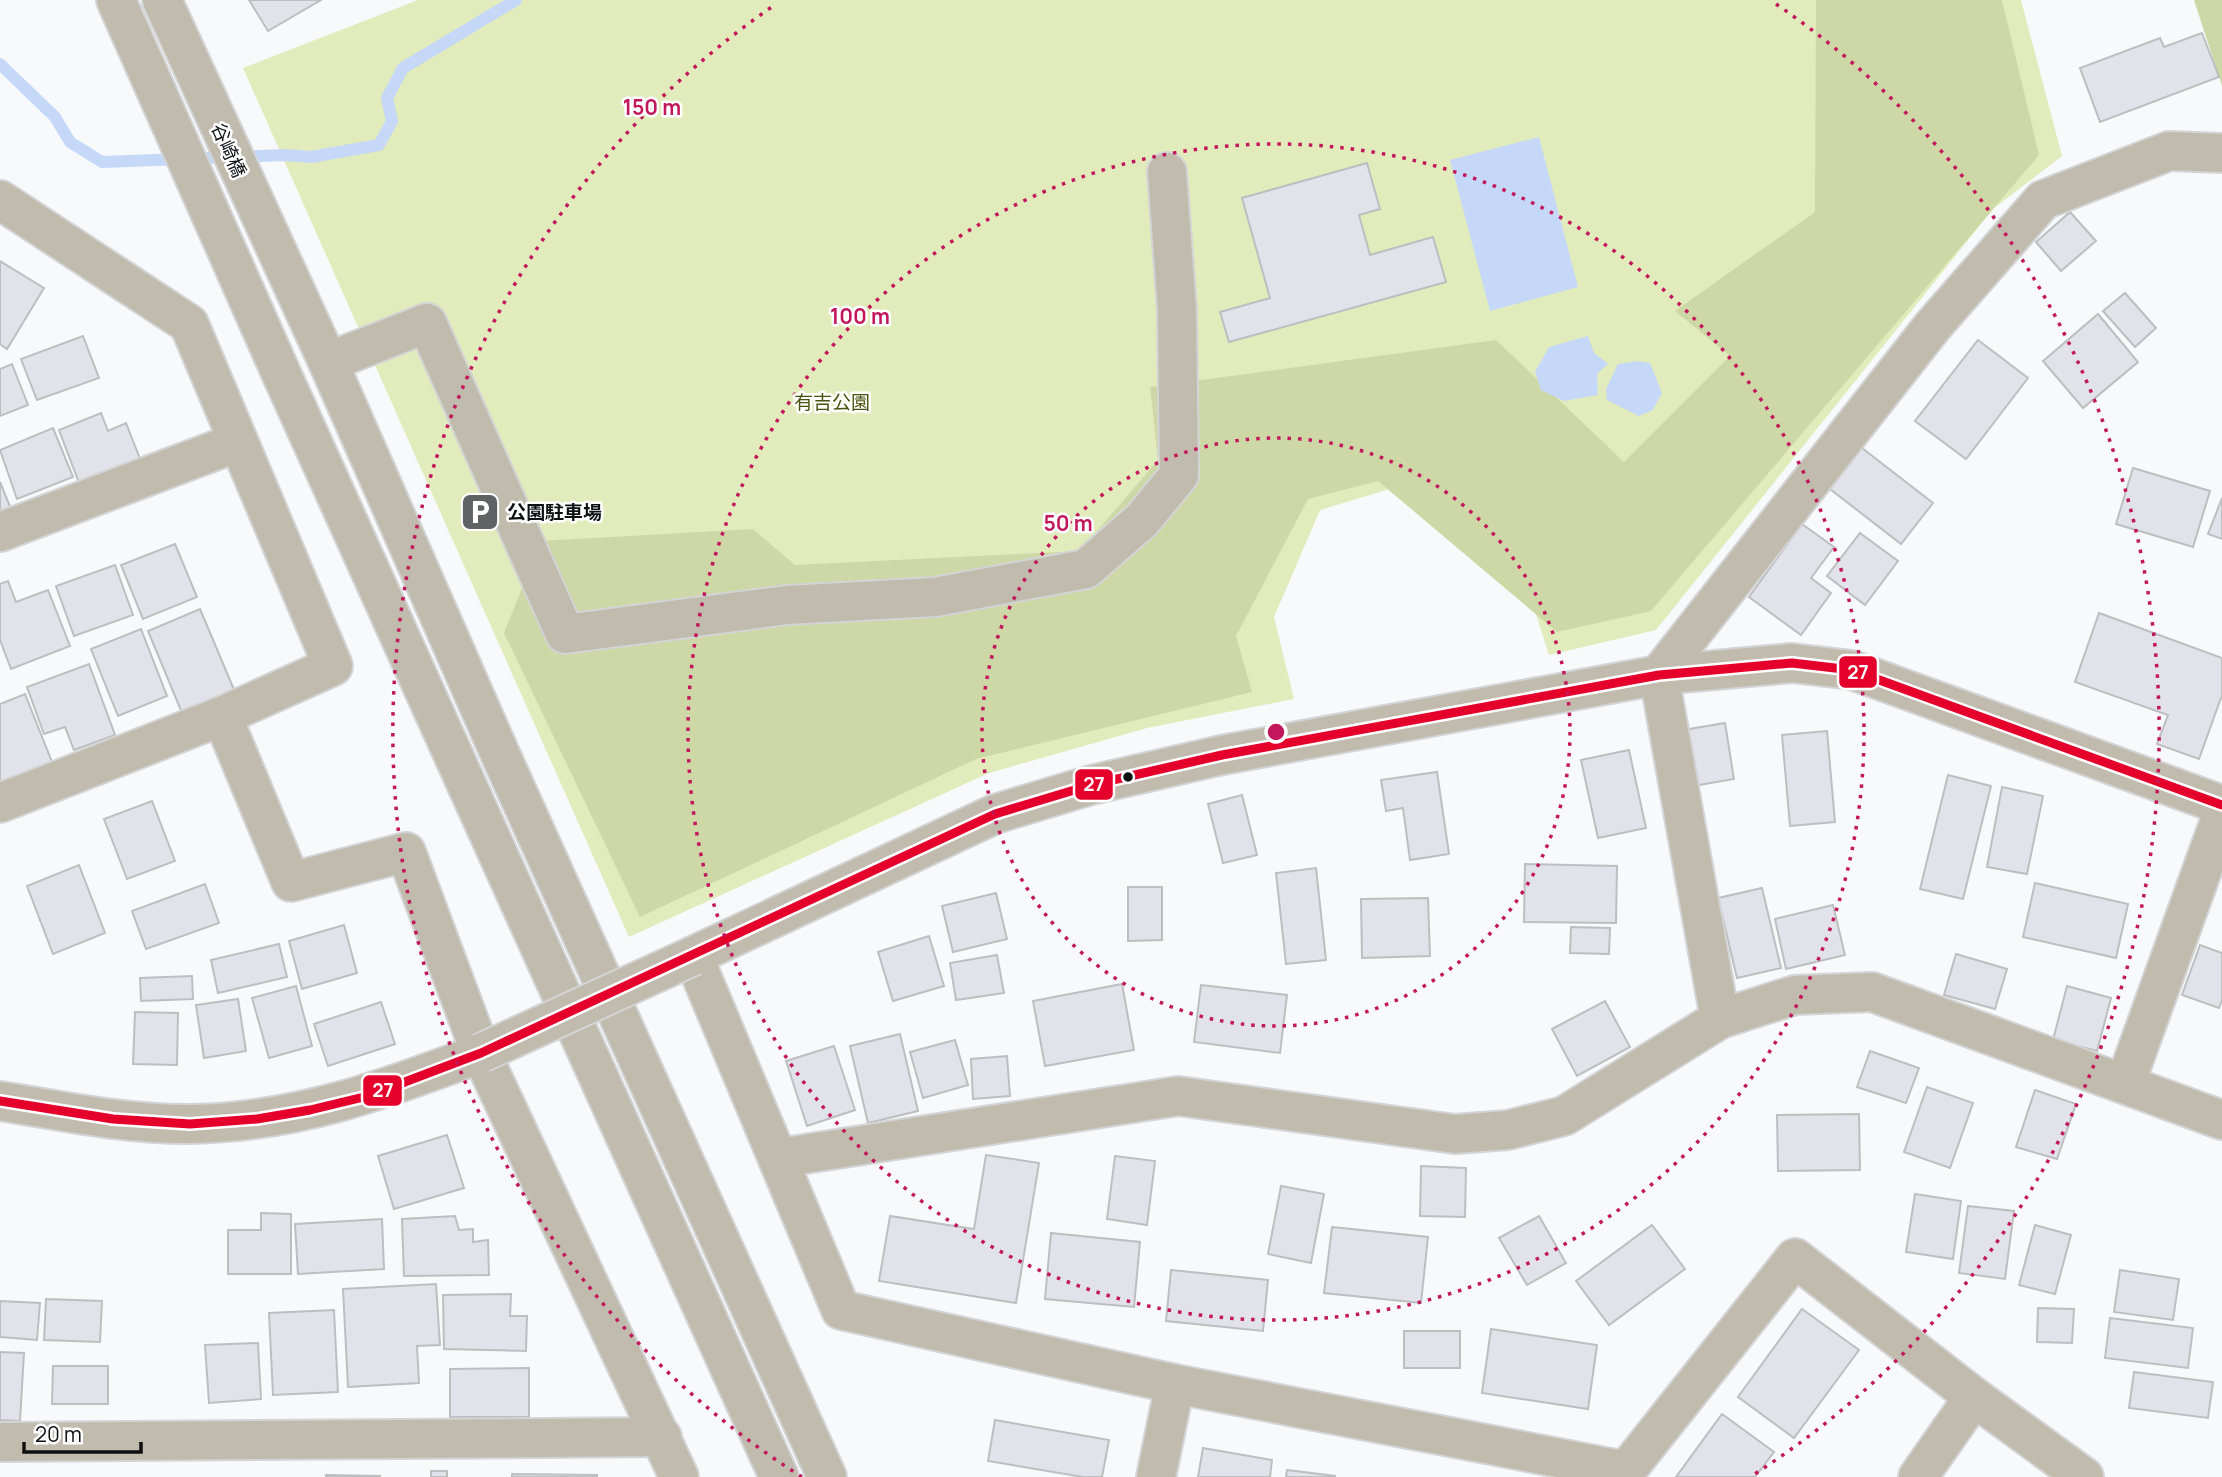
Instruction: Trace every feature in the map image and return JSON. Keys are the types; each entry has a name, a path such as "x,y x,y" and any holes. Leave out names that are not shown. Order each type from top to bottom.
{"street":[{"path":"116,0 171,118 206,207 779,1477"},
{"name":"谷崎橋","path":"162,0 328,362 513,782 827,1477"},
{"path":"1720,1019 1659,675 1931,327 2043,200 2169,151 2222,153"},
{"path":"328,362 427,323 565,634 787,605 934,597 1086,569 1142,520 1179,475 1177,310 1167,172"},
{"path":"0,200 189,324 333,666 222,716 0,803"},
{"path":"0,532 237,442"},
{"path":"0,1101 113,1119 177,1123 257,1119 368,1096 481,1053 995,814 1091,785 1222,755 1659,675 1792,663 1852,670 2222,805"},
{"path":"222,716 291,882 406,852 481,1053 679,1477"},
{"path":"2125,1084 2222,814"},
{"path":"693,956 841,1310 1175,1384 1626,1474 1795,1258 1974,1397 2084,1477"},
{"path":"779,1158 1178,1096 1455,1134 1508,1130 1564,1116 1720,1019 1795,995 1872,992 2222,1120"},
{"path":"1156,1477 1175,1384"},
{"path":"1918,1477 1974,1397"},
{"path":"0,1442 662,1437"}],"green space":[{"name":"有吉公園","path":"418,0 2021,0 2062,156 1993,209 1656,630 1549,655 1534,608 1393,488 1320,510 1274,617 1294,699 1147,728 989,773 629,937 243,68"},
{"path":"1816,0 2002,0 2039,155 1651,611 1557,632 1378,481 1308,499 1236,636 1252,692 976,759 640,917 504,633 541,541 753,529 795,565 1080,551 1158,460 1150,387 1496,340 1624,462 1730,356 1675,311 1815,212"},
{"path":"2194,0 2222,0 2222,86"}],"water":[{"path":"1539,137 1578,287 1490,311 1450,160"},
{"path":"1588,336 1594,353 1608,364 1597,374 1598,395 1564,401 1541,390 1535,372 1549,347"},
{"path":"1637,361 1650,363 1662,393 1653,410 1639,416 1607,400 1606,389 1618,364"}],"building":[{"path":"249,0 321,0 268,31"},
{"path":"2202,33 2219,77 2100,122 2080,68 2160,38 2164,47"},
{"path":"1367,163 1380,209 1359,215 1370,255 1433,237 1446,282 1229,342 1220,312 1270,298 1242,198"},
{"path":"2070,212 2096,241 2061,271 2036,242"},
{"path":"0,261 44,288 7,349 0,344"},
{"path":"2125,293 2156,328 2135,347 2103,311"},
{"path":"2098,314 2138,362 2083,408 2043,361"},
{"path":"83,336 99,378 37,400 21,359"},
{"path":"1978,340 2028,378 1966,459 1915,421"},
{"path":"12,364 28,405 0,416 0,369"},
{"path":"101,413 108,431 126,423 142,464 81,488 59,430"},
{"path":"53,428 73,477 17,499 0,450"},
{"path":"1862,448 1933,503 1901,544 1830,489"},
{"path":"2133,468 2210,491 2193,547 2116,524"},
{"path":"0,482 11,509 0,513"},
{"path":"2222,498 2222,539 2208,534"},
{"path":"1802,524 1834,547 1811,578 1831,593 1801,635 1749,597"},
{"path":"1860,533 1898,561 1865,605 1827,576"},
{"path":"175,544 197,597 143,619 121,565"},
{"path":"115,565 133,615 74,636 56,586"},
{"path":"8,581 16,602 48,590 70,646 11,669 0,640 0,584"},
{"path":"200,609 235,692 182,713 148,631"},
{"path":"2099,613 2222,658 2222,695 2199,759 2157,744 2168,715 2075,682"},
{"path":"141,629 167,696 118,716 91,649"},
{"path":"89,664 115,735 74,750 65,727 44,734 27,687"},
{"path":"25,694 54,767 0,788 0,704"},
{"path":"1725,723 1734,779 1693,786 1683,730"},
{"path":"1827,731 1835,822 1790,826 1782,735"},
{"path":"1629,750 1646,828 1598,838 1581,760"},
{"path":"1437,772 1449,854 1410,860 1403,808 1386,811 1381,780"},
{"path":"1948,775 1991,786 1963,899 1920,889"},
{"path":"2002,787 2043,796 2027,874 1987,867"},
{"path":"1242,795 1257,855 1223,863 1208,804"},
{"path":"152,801 175,861 127,879 104,819"},
{"path":"1525,864 1617,866 1616,923 1524,922"},
{"path":"79,865 105,933 53,954 27,886"},
{"path":"1316,868 1326,960 1286,964 1276,873"},
{"path":"2035,883 2128,904 2116,958 2023,937"},
{"path":"205,884 219,923 146,949 132,911"},
{"path":"1128,887 1162,887 1162,940 1128,941"},
{"path":"1762,888 1781,968 1737,978 1718,898"},
{"path":"996,893 1007,939 953,952 942,906"},
{"path":"1428,898 1430,956 1362,958 1361,899"},
{"path":"1833,905 1845,955 1786,969 1775,919"},
{"path":"344,925 357,973 302,989 289,941"},
{"path":"1571,927 1610,928 1609,954 1570,953"},
{"path":"929,936 944,986 893,1001 878,952"},
{"path":"279,944 287,977 218,993 211,960"},
{"path":"2200,945 2222,953 2222,1000 2219,1008 2182,995"},
{"path":"1956,954 2007,969 1995,1009 1944,995"},
{"path":"997,955 1004,993 956,1000 950,963"},
{"path":"192,976 193,999 141,1001 140,978"},
{"path":"1122,984 1134,1050 1045,1066 1033,1001"},
{"path":"1201,985 1287,995 1280,1053 1194,1042"},
{"path":"296,986 312,1046 269,1058 252,998"},
{"path":"2067,986 2111,998 2097,1051 2053,1040"},
{"path":"238,999 246,1051 204,1058 196,1005"},
{"path":"1605,1001 1630,1047 1577,1076 1552,1029"},
{"path":"381,1002 395,1044 328,1066 314,1024"},
{"path":"135,1012 178,1013 177,1065 133,1064"},
{"path":"900,1034 918,1111 868,1123 850,1046"},
{"path":"955,1040 968,1085 923,1098 910,1052"},
{"path":"834,1046 855,1110 807,1126 786,1061"},
{"path":"1870,1051 1919,1068 1906,1103 1857,1087"},
{"path":"1007,1056 1010,1096 973,1099 971,1059"},
{"path":"1927,1087 1973,1103 1950,1168 1904,1152"},
{"path":"2035,1090 2076,1104 2057,1159 2016,1147"},
{"path":"1859,1114 1860,1170 1778,1171 1777,1115"},
{"path":"447,1135 464,1188 394,1209 378,1156"},
{"path":"986,1155 1039,1163 1016,1303 879,1281 890,1216 974,1229"},
{"path":"1115,1156 1155,1161 1147,1225 1107,1219"},
{"path":"1421,1166 1466,1168 1465,1217 1420,1216"},
{"path":"1281,1186 1324,1194 1311,1263 1268,1254"},
{"path":"1915,1194 1961,1201 1953,1259 1906,1252"},
{"path":"1968,1206 2014,1211 2005,1279 1959,1273"},
{"path":"261,1213 291,1214 291,1274 228,1274 228,1230 261,1230"},
{"path":"455,1216 459,1230 473,1229 473,1242 488,1240 489,1275 404,1276 402,1219"},
{"path":"1539,1216 1566,1263 1527,1285 1499,1238"},
{"path":"382,1219 384,1269 298,1274 295,1224"},
{"path":"1652,1225 1685,1269 1609,1325 1576,1281"},
{"path":"2035,1225 2071,1235 2055,1294 2019,1285"},
{"path":"1332,1227 1428,1237 1421,1303 1324,1293"},
{"path":"1051,1233 1140,1242 1134,1307 1045,1299"},
{"path":"1171,1270 1268,1280 1263,1331 1166,1321"},
{"path":"2120,1270 2179,1279 2173,1320 2114,1312"},
{"path":"436,1284 440,1345 417,1346 419,1383 348,1387 343,1289"},
{"path":"511,1294 510,1316 527,1316 526,1351 444,1349 443,1295"},
{"path":"46,1299 102,1301 100,1342 44,1340"},
{"path":"0,1301 40,1303 37,1340 0,1337"},
{"path":"2038,1308 2074,1309 2072,1343 2037,1342"},
{"path":"1802,1309 1859,1350 1794,1438 1738,1397"},
{"path":"334,1310 338,1392 273,1395 269,1313"},
{"path":"2110,1318 2193,1328 2188,1368 2105,1358"},
{"path":"1491,1329 1597,1345 1588,1409 1482,1393"},
{"path":"1404,1331 1460,1331 1460,1368 1404,1368"},
{"path":"258,1343 261,1399 209,1403 205,1345"},
{"path":"0,1352 24,1353 20,1421 0,1420"},
{"path":"53,1366 108,1366 108,1404 52,1404"},
{"path":"529,1368 529,1417 450,1417 450,1369"},
{"path":"2134,1372 2213,1382 2208,1418 2129,1408"},
{"path":"1722,1414 1774,1452 1755,1477 1676,1477"},
{"path":"995,1420 1109,1440 1102,1477 1083,1477 988,1461"},
{"path":"1203,1448 1272,1460 1270,1477 1198,1477"},
{"path":"1287,1470 1335,1476 1335,1477 1286,1477"},
{"path":"431,1471 447,1471 447,1477 431,1477"},
{"path":"512,1474 597,1475 597,1477 512,1477"},
{"path":"380,1476 380,1477 326,1477"}],"waterway":[{"path":"0,64 55,117 70,142 102,162 286,155 311,157 379,145 392,121 387,98 403,68 516,0"}],"transit line":[{"name":"27","path":"0,1101 113,1119 190,1124 257,1119 368,1096 481,1053 995,814 1091,785 1222,755 1659,675 1792,663 1852,670 2222,805"}],"place":[{"name":"公園駐車場","path":"480,512"}]}
